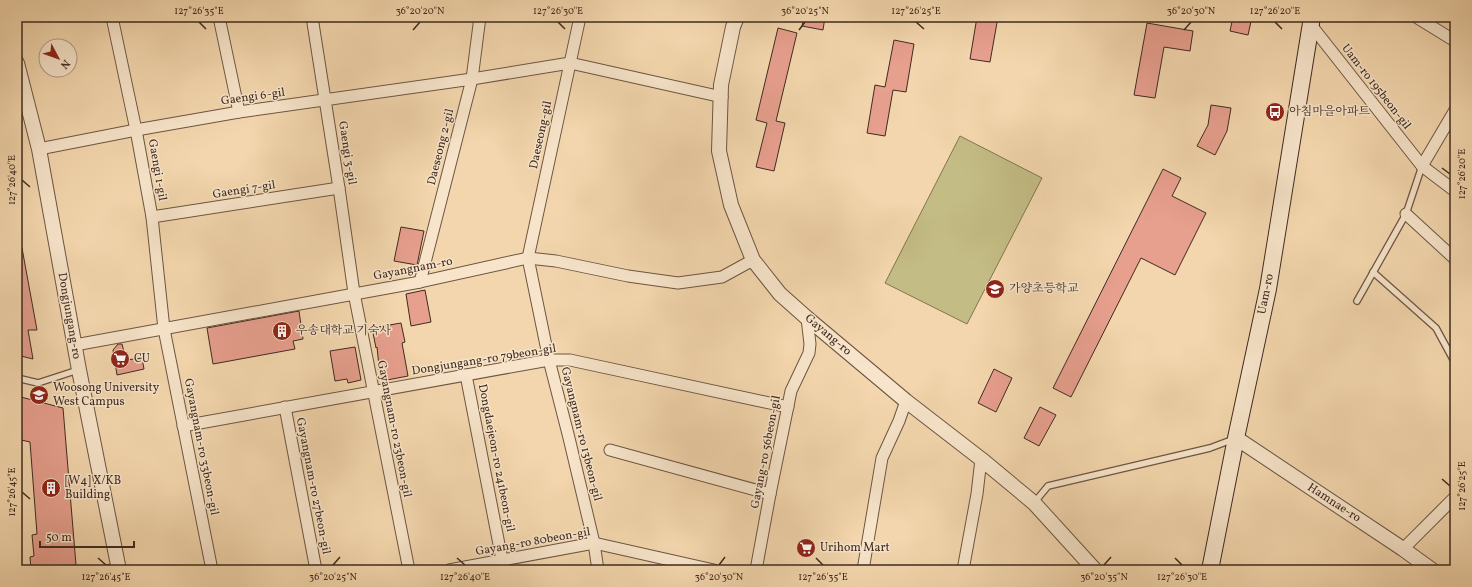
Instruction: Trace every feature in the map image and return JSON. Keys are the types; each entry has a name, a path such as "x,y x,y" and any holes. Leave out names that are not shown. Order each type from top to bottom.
{"main road":[{"name":"Uam-ro","path":"1210,570 1236,438 1268,289 1311,21"}],"street":[{"name":"Gaengi 1-gil","path":"112,17 136,130 152,217 164,328"},
{"path":"219,17 239,112"},
{"name":"Gaengi 3-gil","path":"312,17 354,294"},
{"name":"Daeseong 2-gil","path":"420,282 472,79 480,17"},
{"name":"Daeseong-gil","path":"528,258 580,17"},
{"name":"Gayang-ro","path":"737,17 732,27 721,85 722,96 719,151 731,205 753,260 780,294 807,318 906,401 981,459 1034,503 1095,570"},
{"path":"1422,19 1455,41"},
{"name":"Uam-ro 195beon-gil","path":"1311,21 1422,166 1455,191"},
{"name":"Dongjungang-ro","path":"17,63 38,149 79,370 119,568"},
{"name":"Gaengi 6-gil","path":"38,149 239,112 472,79 570,63"},
{"path":"570,63 722,96"},
{"path":"1422,166 1455,110"},
{"name":"Gaengi 7-gil","path":"152,217 339,188"},
{"path":"1406,214 1455,259"},
{"name":"Gayangnam-ro","path":"75,345 420,282 528,258 556,261 628,276 678,283 722,277 753,260"},
{"name":"Gayangnam-ro 13beon-gil","path":"528,258 549,360 594,544 598,570"},
{"name":"Gayangnam-ro 23beon-gil","path":"354,294 409,570"},
{"name":"Gayang-ro 56beon-gil","path":"756,570 791,392 809,353 810,344 807,318"},
{"name":"Gayangnam-ro 33beon-gil","path":"164,328 212,570"},
{"name":"Dongjungang-ro 79beon-gil","path":"183,426 549,360 570,360 788,407"},
{"name":"Dongdaejeon-ro 241beon-gil","path":"466,375 503,565"},
{"path":"863,570 882,458 899,421 906,401"},
{"name":"Gayangnam-ro 27beon-gil","path":"286,407 316,570"},
{"name":"Hamnae-ro","path":"1236,438 1403,549 1432,570"},
{"name":"Gayangnam-ro 13beon-gil","path":"610,450 770,494"},
{"path":"963,570 977,494 981,459"},
{"path":"1403,549 1455,497"},
{"name":"Gayang-ro 80beon-gil","path":"450,570 503,565 594,544 714,570"}],"lane":[{"path":"1357,301 1406,214 1422,166"},
{"path":"1374,272 1436,328 1455,363"},
{"path":"17,378 38,383 79,370"},
{"path":"1034,503 1048,486 1210,448 1236,438"},
{"path":"98,570 119,568"}],"shaded area":[{"path":"960,136 1042,178 967,324 885,283"}],"building":[{"path":"804,17 825,17 823,30 802,26"},
{"path":"977,17 998,17 990,62 970,59"},
{"path":"1233,17 1252,17 1248,35 1230,31"},
{"path":"1147,23 1193,31 1190,51 1164,47 1155,98 1134,95"},
{"path":"778,28 797,33 776,121 785,123 774,171 756,167 767,123 756,120"},
{"path":"894,40 914,44 906,92 893,90 885,136 867,133 875,85 885,87"},
{"path":"1211,105 1231,108 1227,131 1215,155 1197,146 1208,125"},
{"path":"1163,169 1181,178 1172,196 1206,213 1175,275 1141,258 1071,397 1053,388"},
{"path":"401,227 424,231 417,265 394,261"},
{"path":"17,248 22,248 37,330 28,330 33,359 17,355"},
{"path":"425,290 431,322 411,326 406,294"},
{"path":"299,311 303,339 293,341 295,349 213,364 207,328"},
{"path":"401,323 405,342 402,343 408,376 387,380 380,376 377,347 376,348 372,328"},
{"name":"CU","path":"118,344 122,344 126,360 142,358 144,369 117,375 113,350"},
{"path":"355,347 361,380 348,383 347,379 335,381 330,351"},
{"path":"994,369 1012,378 996,412 978,403"},
{"name":"[W4] X/KB Building","path":"17,396 63,408 76,565 66,566 66,570 31,570 30,557 34,556 32,535 37,534 30,442 17,439"},
{"path":"1040,407 1056,415 1039,446 1024,438"}],"place":[{"name":"아침마을아파트","path":"1275,112"},
{"name":"가양초등학교","path":"995,289"},
{"name":"우송대학교 기숙사","path":"282,331"},
{"name":"CU","path":"120,359"},
{"name":"Woosong University West Campus","path":"39,395"},
{"name":"[W4] X/KB Building","path":"51,488"},
{"name":"Urihom Mart","path":"806,548"}]}
